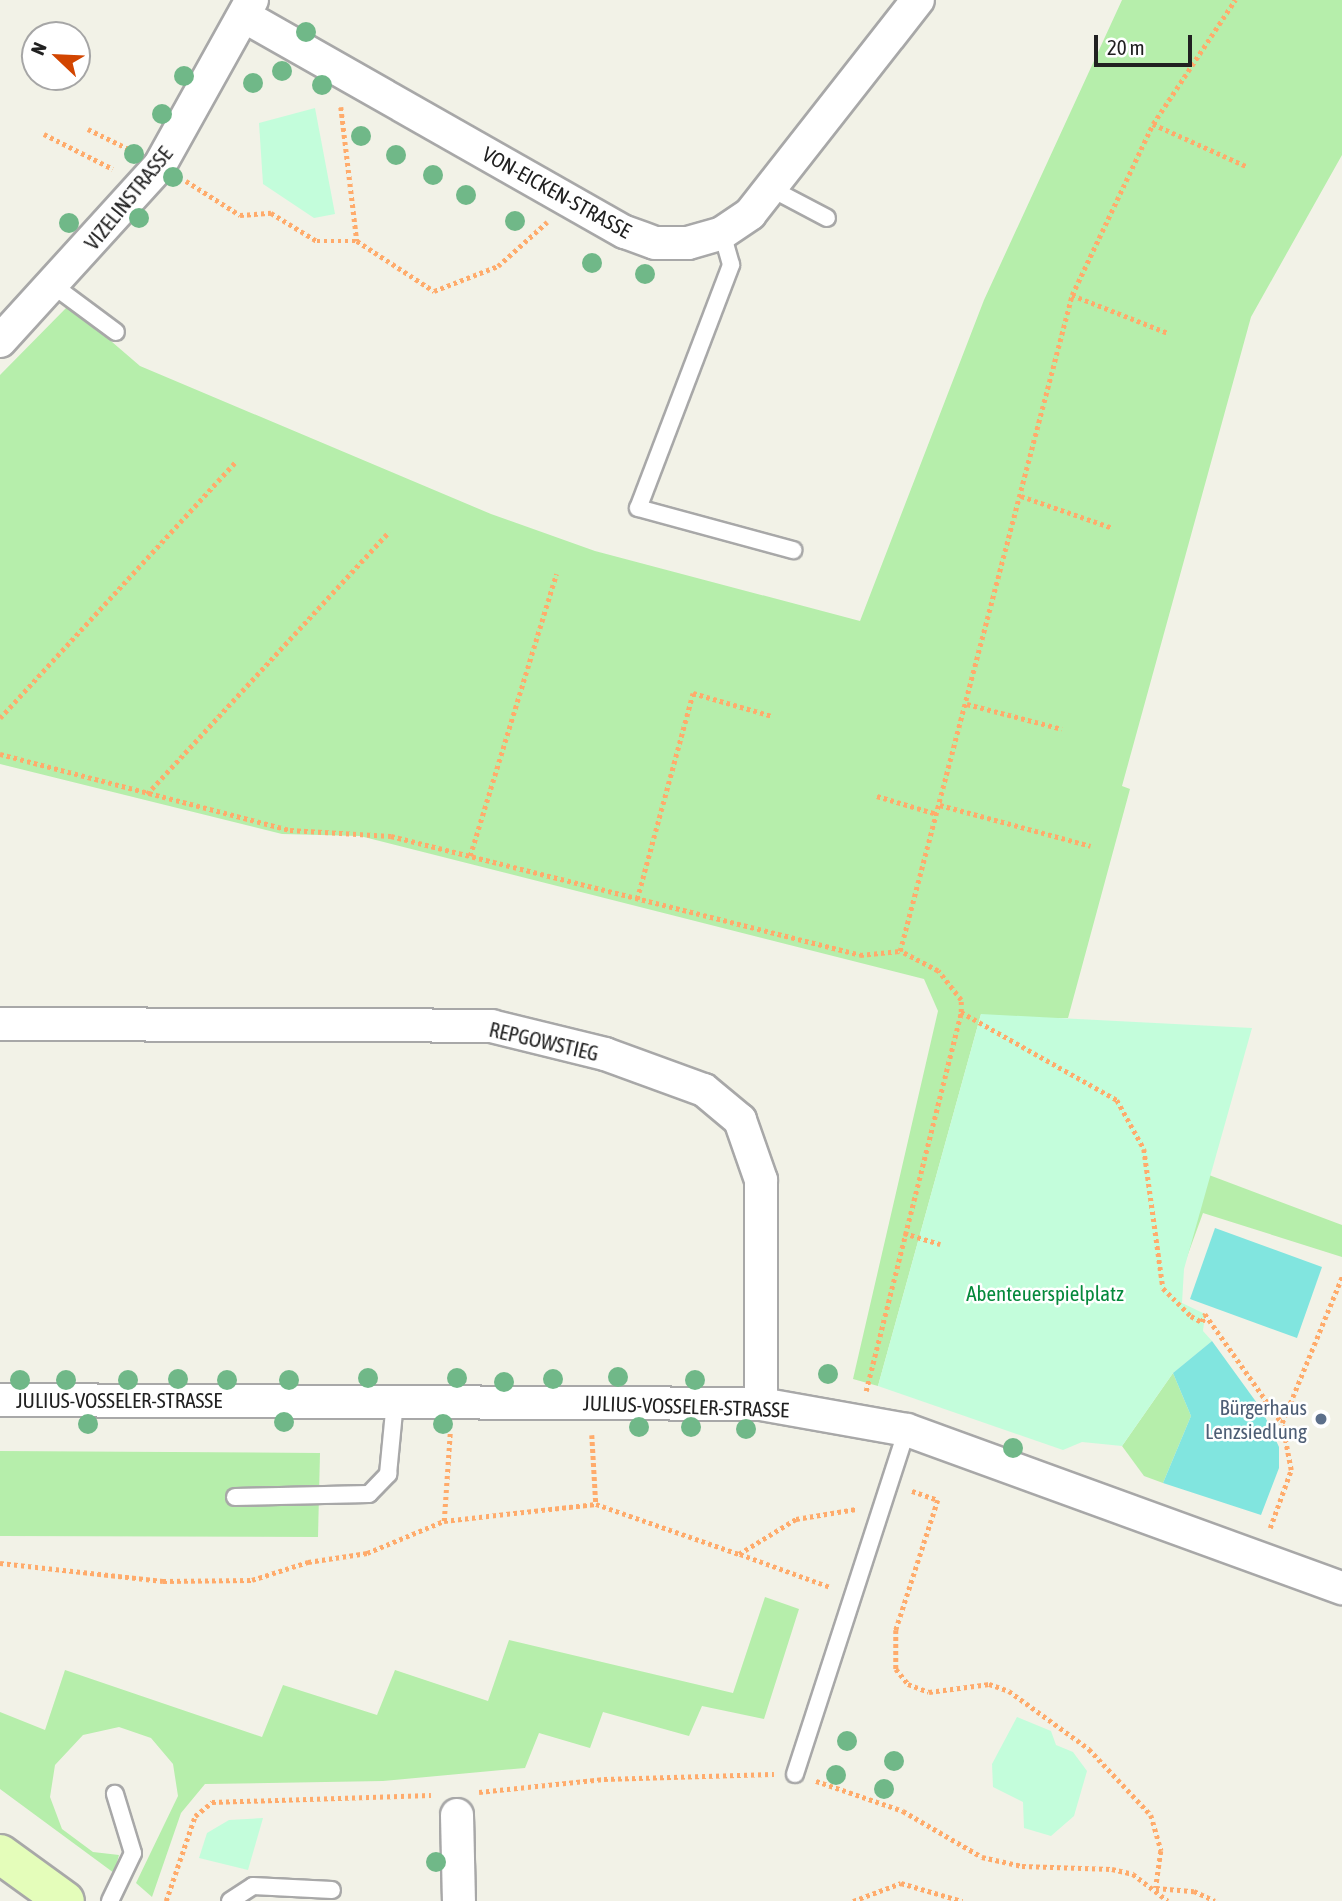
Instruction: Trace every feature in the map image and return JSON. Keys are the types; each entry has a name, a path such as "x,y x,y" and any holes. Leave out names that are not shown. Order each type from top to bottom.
{"street":[{"name":"VON-EICKEN-STRASSE","path":"248,8 337,68 572,201 655,243 688,243 722,233 772,189 918,0"},
{"name":"VIZELINSTRASSE","path":"0,341 54,286 151,174 248,8"},
{"name":"REPGOWSTIEG","path":"0,1024 491,1026 605,1054 704,1090 740,1121 761,1180 761,1404"},
{"name":"JULIUS-VOSSELER-STRASSE","path":"0,1400 590,1401 761,1404 907,1430 1342,1588"},
{"path":"457,1815 459,1901"},
{"path":"0,1854 65,1901"}],"lane":[{"path":"772,189 827,218"},
{"path":"722,233 731,265 638,508 793,550"},
{"path":"54,286 116,332"},
{"path":"235,1497 369,1493 388,1474 395,1401"},
{"path":"795,1774 907,1430"},
{"path":"110,1901 133,1853 115,1794"},
{"path":"230,1901 253,1886 332,1890"}],"path":[{"path":"900,951 967,704 1072,295 1153,124 1235,0"},
{"path":"337,68 356,241"},
{"path":"1153,124 1246,166"},
{"path":"88,129 128,149"},
{"path":"44,134 151,174 240,215 271,213 317,241 356,241 434,291 498,266 572,201"},
{"path":"1072,295 1168,332"},
{"path":"0,718 234,462"},
{"path":"1021,496 1113,528"},
{"path":"147,794 389,533"},
{"path":"470,856 556,574"},
{"path":"637,899 693,693 772,716"},
{"path":"967,704 1062,729"},
{"path":"0,754 290,830 358,829 860,955 900,951 938,971 961,1000 961,1012 904,1233 860,1420"},
{"path":"877,796 937,814"},
{"path":"940,805 1091,846"},
{"path":"961,1012 1117,1100 1144,1149 1163,1288 1191,1316 1202,1322 1205,1314 1282,1423 1291,1470 1260,1558"},
{"path":"904,1233 940,1244"},
{"path":"1282,1423 1342,1277"},
{"path":"590,1401 596,1504"},
{"path":"444,1521 449,1451"},
{"path":"893,1477 900,1487 938,1500 896,1630 896,1670 908,1684 929,1692 989,1684 1009,1691 1032,1714 1089,1749 1152,1815 1161,1851 1156,1888"},
{"path":"0,1563 163,1581 253,1580 308,1562 367,1553 444,1521 596,1504 854,1595"},
{"path":"739,1554 796,1519 883,1504"},
{"path":"795,1774 903,1811 982,1857 1022,1866 1112,1868 1156,1888 1194,1891 1215,1901"},
{"path":"853,1901 901,1883 962,1901"},
{"path":"1156,1888 1168,1901"}],"green space":[{"path":"1122,0 1342,0 1342,155 1251,317 1122,786 1130,789 1068,1018 1046,1018 1209,1175 1342,1225 1342,1257 1203,1213 1176,1287 981,1014 878,1386 853,1379 938,1011 924,979 360,836 282,834 0,764 0,375 69,305 140,366 491,514 595,551 860,621 984,300"},
{"path":"315,108 335,214 314,218 263,184 259,123"},
{"name":"Abenteuerspielplatz","path":"981,1014 1252,1028 1184,1269 1182,1303 1205,1314 1203,1331 1212,1341 1173,1373 1122,1446 1082,1442 1063,1450 878,1386"},
{"path":"1173,1373 1191,1416 1163,1483 1144,1476 1122,1446"},
{"path":"0,1451 320,1453 318,1537 0,1536"},
{"path":"765,1597 799,1609 764,1719 702,1706 689,1736 603,1712 590,1748 539,1733 525,1768 383,1781 205,1784 181,1813 152,1897 136,1883 178,1796 173,1764 151,1738 119,1727 83,1735 55,1765 50,1797 62,1829 93,1852 119,1855 114,1873 0,1789 0,1712 45,1730 65,1670 262,1737 283,1685 377,1715 395,1670 488,1701 509,1640 733,1693"},
{"path":"1017,1717 1051,1731 1056,1745 1073,1752 1087,1771 1074,1816 1051,1836 1024,1828 1023,1802 993,1787 992,1764"},
{"path":"263,1818 248,1870 199,1858 207,1833 229,1820"}],"shaded area":[{"path":"1215,1228 1322,1267 1297,1338 1190,1299"},
{"path":"1212,1341 1262,1410 1279,1447 1279,1468 1261,1515 1163,1483 1191,1416 1173,1373"}],"place":[{"name":"Bürgerhaus Lenzsiedlung","path":"1321,1419"}]}
